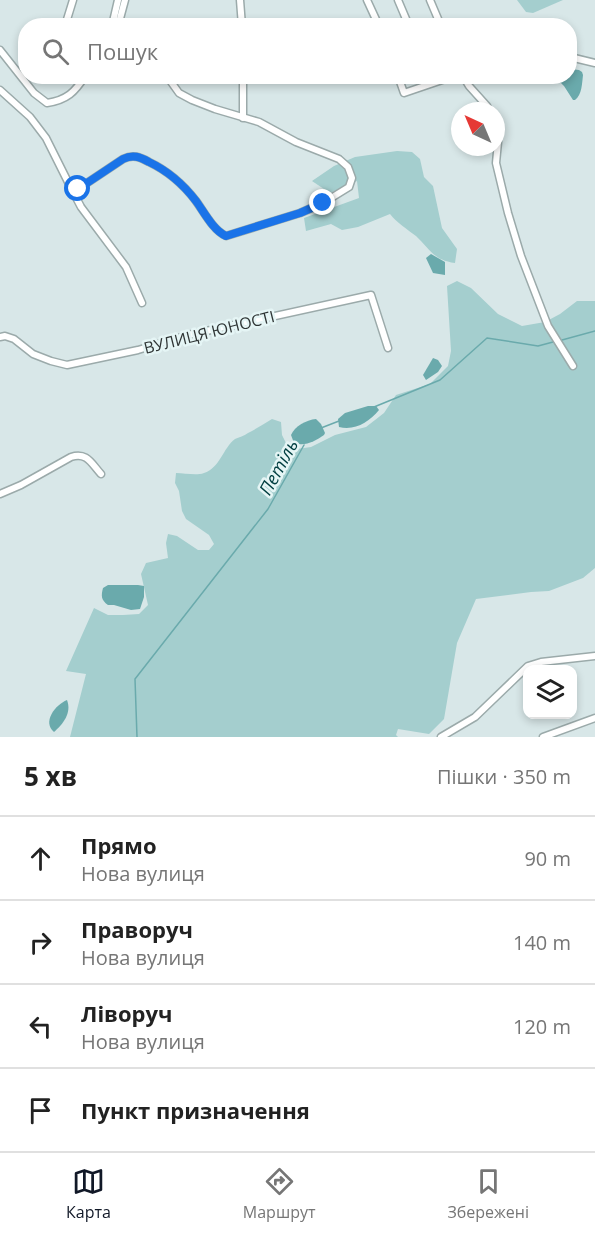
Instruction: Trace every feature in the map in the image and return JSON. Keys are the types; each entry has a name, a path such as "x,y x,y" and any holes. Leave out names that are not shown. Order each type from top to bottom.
{"street":[{"path":"67,18 73,0"},
{"path":"114,18 118,0"},
{"path":"120,18 125,0"},
{"path":"240,0 241,18"},
{"path":"367,0 375,18"},
{"path":"398,0 406,18"},
{"path":"430,0 438,18"},
{"path":"0,50 18,73"},
{"path":"577,59 595,63"},
{"path":"27,84 47,103 75,92 80,84"},
{"path":"70,186 78,189 130,155 140,158 175,177 194,198 219,233 226,236 300,213 323,203 349,187 352,177 348,167 339,159 296,142 259,122 215,109 179,93 173,84"},
{"path":"243,84 243,118"},
{"path":"401,84 404,93 432,85"},
{"path":"468,84 483,102"},
{"path":"0,90 30,117 46,138 81,207 126,267 142,303"},
{"path":"497,156 496,163 508,213 521,256 548,326 573,366"},
{"name":"ВУЛИЦЯ ЮНОСТІ","path":"0,337 15,339 33,354 67,365 138,350 188,335 371,296 388,348"},
{"path":"0,495 78,455 87,458 100,474"},
{"path":"442,736 475,717 528,666 541,662 595,656"},
{"path":"543,737 595,718"}],"shaded area":[{"path":"517,0 563,0 533,13 526,12"},
{"path":"577,70 582,72 580,92 575,100 562,84 577,84"},
{"path":"397,151 412,152 420,159 424,177 433,186 442,228 457,249 455,263 437,257 390,214 358,227 342,230 331,224 306,231 304,218 359,198 357,181 330,193 312,181 334,166 355,157"},
{"path":"431,254 445,262 445,275 433,273 426,258"},
{"path":"457,281 471,288 498,314 522,326 545,322 577,301 595,301 595,568 583,578 549,591 476,599 457,643 444,719 429,734 398,729 396,735 398,737 70,737 86,674 66,671 94,608 108,615 123,615 139,614 148,605 141,574 146,563 168,558 166,543 168,534 177,536 198,550 209,550 214,544 209,535 186,519 175,483 176,473 204,473 214,467 235,439 272,419 281,422 282,435 287,445 297,449 311,447 335,435 366,427 384,413 396,395 430,384 448,366 451,351 447,286"},
{"path":"433,358 438,360 442,366 438,372 426,380 423,375"},
{"path":"376,406 379,410 356,427 339,427 338,419 345,413"},
{"path":"316,419 321,424 324,435 306,444 294,443 291,435 295,429 305,422"},
{"path":"108,585 144,586 144,597 140,609 131,610 108,605 102,596 103,588"},
{"path":"67,700 67,714 54,732 49,723 52,714"}],"waterway":[{"name":"Петіль","path":"562,340 595,331"},
{"name":"Петіль","path":"374,407 440,380 487,338 538,346 553,342"},
{"name":"Петіль","path":"321,428 339,421"},
{"name":"Петіль","path":"137,737 135,679 268,509 304,445"}],"route":[{"path":"78,189 130,155 140,158 175,177 194,198 219,233 226,236 300,213 323,203"}]}
